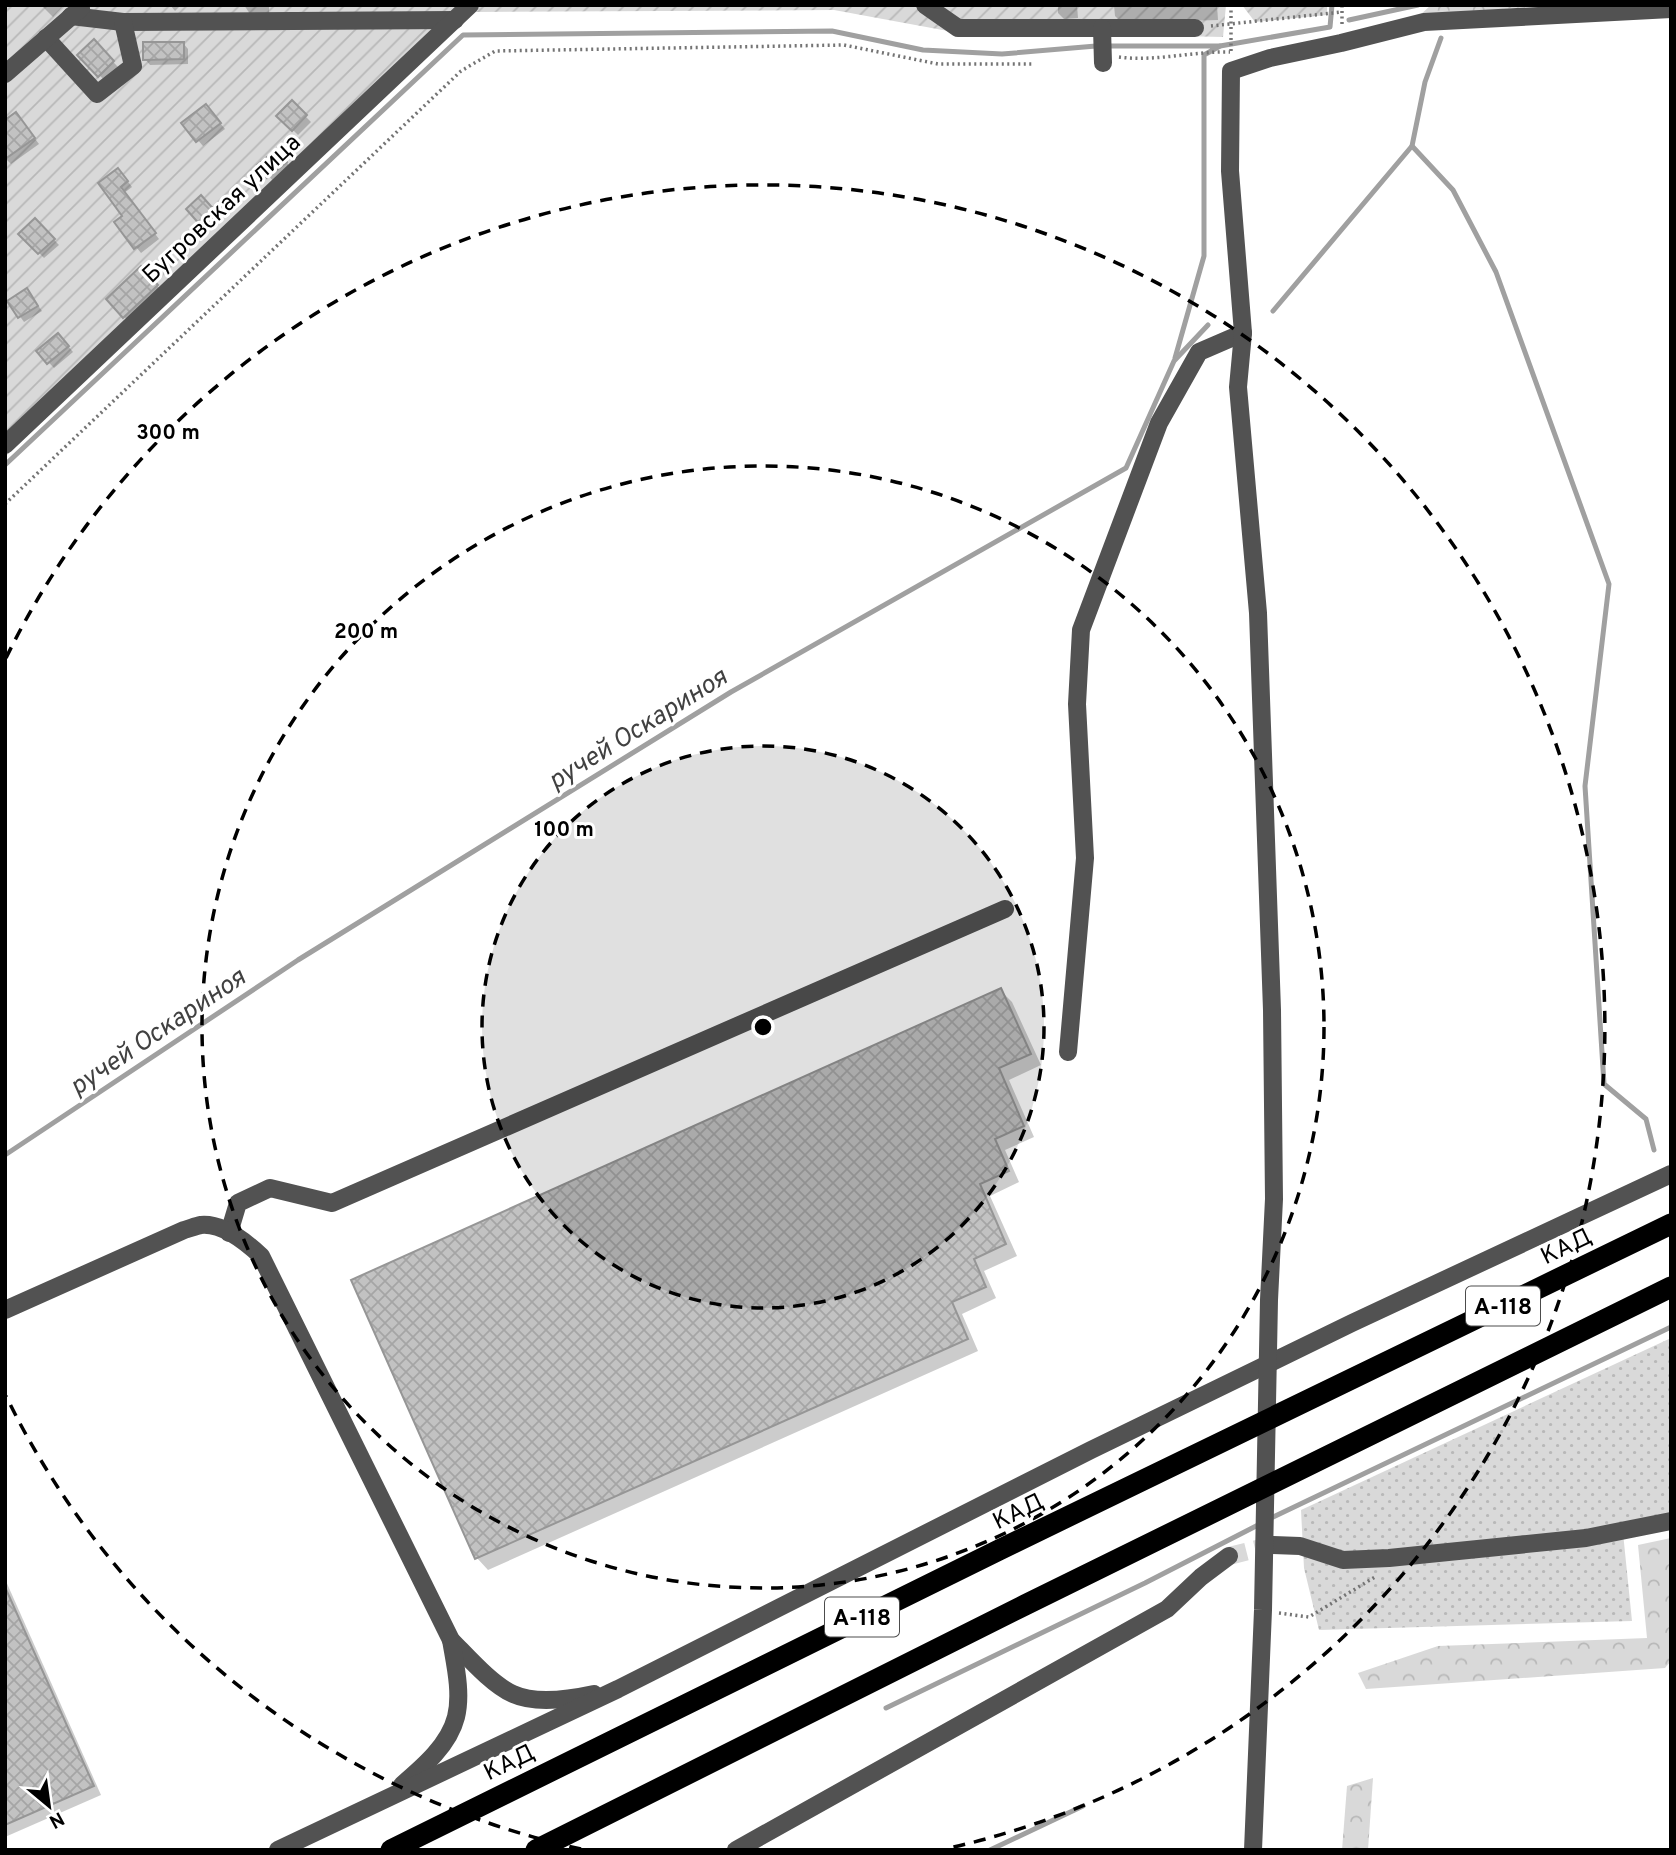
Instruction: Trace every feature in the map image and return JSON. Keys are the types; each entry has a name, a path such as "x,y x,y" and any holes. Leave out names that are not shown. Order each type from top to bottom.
{"highway":[{"name":"КАД","path":"391,1850 999,1549 1671,1224"},
{"name":"А-118","path":"536,1850 1025,1605 1671,1287"}],"street":[{"name":"Бугровская улица","path":"5,445 470,5"},
{"path":"925,5 958,28 1195,28"},
{"path":"1253,1850 1274,1199 1272,1010 1258,613 1238,387 1243,333 1230,171 1231,71 1270,58 1424,22 1671,9"},
{"path":"5,74 77,10 122,22 455,20"},
{"path":"46,38 97,94 133,66 122,22"},
{"path":"1102,28 1103,59"},
{"path":"1068,1052 1085,858 1077,704 1081,630 1159,422 1199,352 1243,333"},
{"path":"229,1233 238,1203 270,1188 332,1203 1005,909"},
{"path":"278,1850 618,1689 1104,1444 1352,1323 1671,1174"},
{"path":"5,1310 184,1230 202,1225 219,1228 250,1245 261,1256 451,1640 480,1671 512,1694 546,1700 578,1698 618,1689"},
{"path":"1273,1545 1300,1546 1343,1560 1389,1558 1586,1538 1671,1521"},
{"path":"736,1850 1167,1609 1201,1577 1229,1556"},
{"path":"383,1801 440,1749 456,1717 457,1684 451,1640"}],"path":[{"path":"1231,5 1231,52"},
{"path":"1231,24 1342,12"},
{"path":"5,504 461,71 495,51 844,45 938,64 1034,64"},
{"path":"1103,59 1223,51"},
{"path":"1263,1605 1309,1617 1378,1575 1389,1558"}],"green space":[{"path":"5,5 1226,5 1223,37 948,31 834,10 472,12 5,457"},
{"path":"1242,5 1327,5 1327,15 1255,22"},
{"path":"1431,5 1551,5 1419,16"},
{"path":"1671,1338 1671,1513 1622,1523 1632,1621 1319,1630 1304,1568 1301,1510"},
{"path":"1671,1538 1671,1661 1665,1668 1366,1689 1358,1673 1438,1646 1647,1638 1638,1545"},
{"path":"1373,1778 1368,1850 1342,1850 1347,1786"}],"building":[{"path":"94,39 114,61 98,77 77,55"},
{"path":"143,42 184,42 184,59 143,60"},
{"path":"292,100 307,115 292,131 276,116"},
{"path":"206,104 221,123 196,142 181,123"},
{"path":"16,112 35,138 5,159 5,120"},
{"path":"277,149 287,162 267,178 257,165"},
{"path":"118,168 128,181 121,187 156,233 134,249 114,222 122,216 98,183"},
{"path":"201,195 217,213 202,227 186,209"},
{"path":"35,218 55,239 38,254 18,234"},
{"path":"141,266 158,285 123,318 106,299"},
{"path":"27,288 38,306 18,318 7,301"},
{"path":"58,333 69,346 47,364 36,351"},
{"path":"1001,988 1031,1054 999,1068 1024,1126 995,1139 1009,1171 980,1184 1006,1244 974,1259 986,1287 952,1302 968,1339 475,1559 351,1280"},
{"path":"5,1587 94,1786 5,1825"}],"waterway":[{"path":"1220,46 1330,27 1332,5"},
{"name":"ручей Оскариноя","path":"1349,20 1418,5"},
{"path":"5,465 463,35 832,31 923,50 1002,54 1096,46"},
{"name":"ручей Оскариноя","path":"1273,311 1412,146 1425,82 1441,38"},
{"path":"1110,46 1220,46 1204,55 1204,256 1175,358"},
{"path":"1412,146 1453,190 1496,272 1609,584 1585,786 1604,1084 1646,1119 1654,1150"},
{"name":"ручей Оскариноя","path":"5,1155 298,960 731,692 1126,468 1174,361 1208,325"},
{"path":"1269,1519 1671,1327"},
{"path":"886,1708 1145,1583 1260,1524"},
{"path":"990,1850 1083,1806"}],"tunnel":[{"path":"1229,1556 1273,1545"}]}
